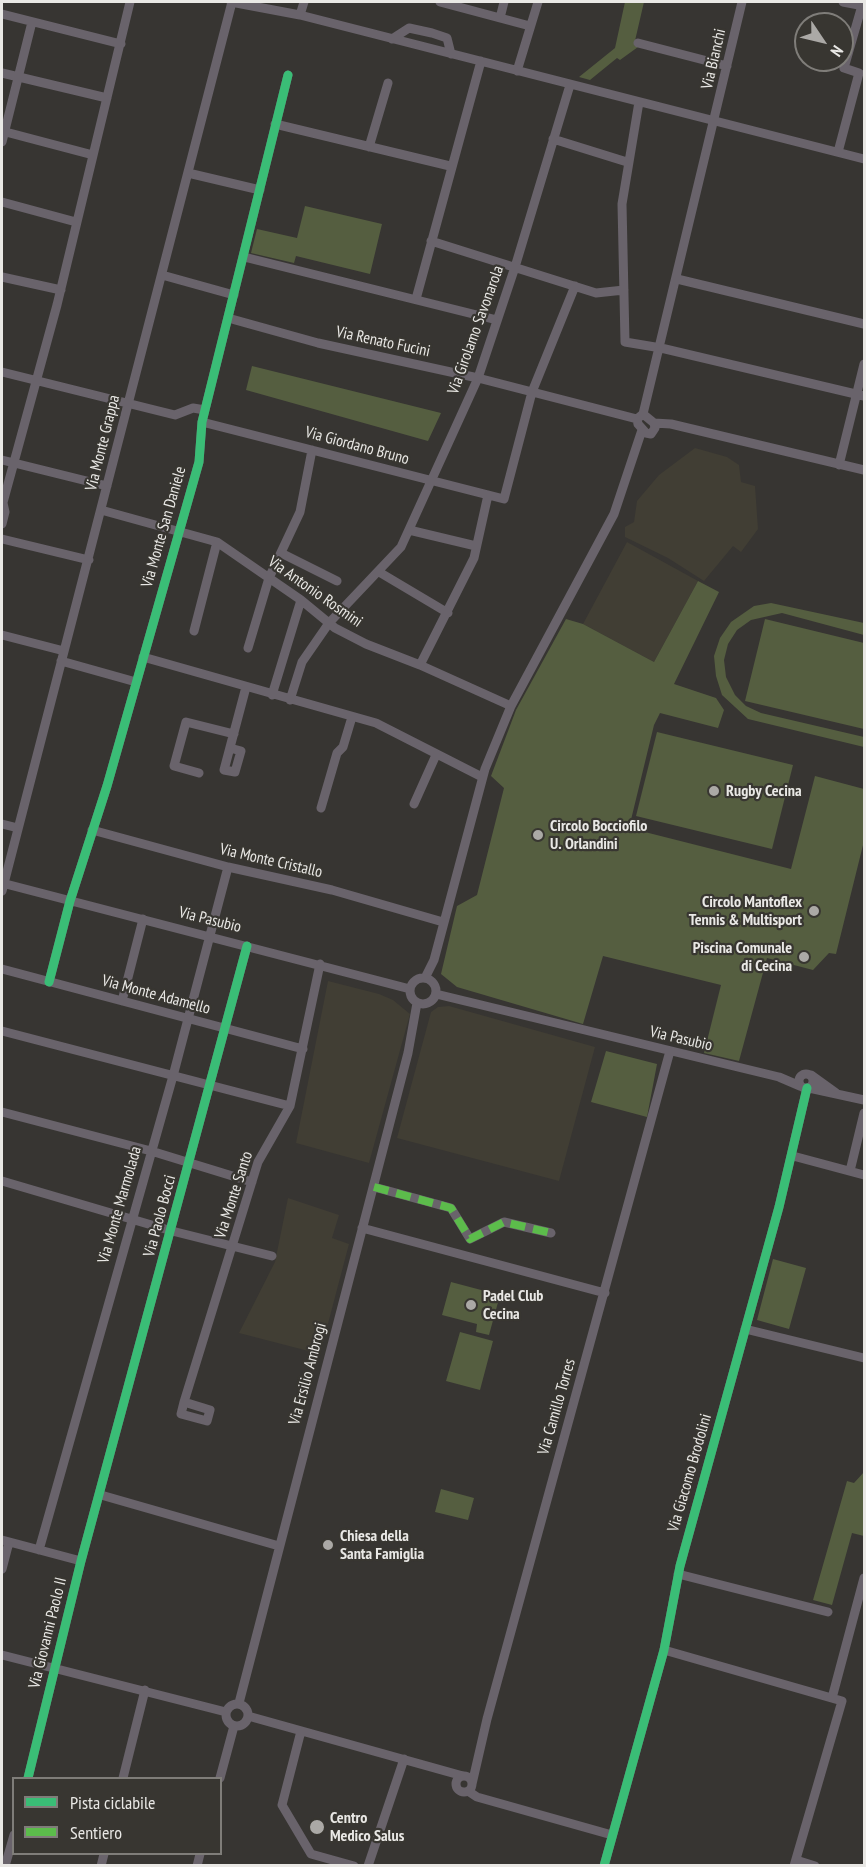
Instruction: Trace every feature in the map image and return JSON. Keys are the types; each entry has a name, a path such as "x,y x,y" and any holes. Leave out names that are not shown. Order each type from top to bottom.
{"street":[{"path":"2,524 5,512 2,505 53,313 52,303 58,289 61,266 66,258 76,222 130,2"},
{"path":"232,2 300,15 714,123 864,159"},
{"name":"Via Monte Grappa","path":"2,886 89,560 232,2"},
{"path":"300,15 304,2"},
{"path":"445,2 530,26"},
{"path":"500,18 504,2"},
{"path":"517,71 538,2"},
{"name":"Via Bianchi","path":"640,416 661,348 742,2"},
{"path":"838,152 859,73 844,68 863,4 843,2"},
{"path":"2,14 121,44"},
{"path":"2,142 32,22"},
{"path":"392,39 409,28 432,33 447,38 451,54"},
{"path":"638,44 727,66"},
{"path":"416,299 450,166 481,61"},
{"path":"2,73 107,98"},
{"name":"Via Monte San Daniele","path":"49,982 70,901 107,786 177,531 199,462 202,422 288,75"},
{"path":"369,147 388,83"},
{"name":"Via Girolamo Savonarola","path":"290,700 302,662 329,623 401,547 409,530 478,378 515,267 570,85"},
{"path":"639,102 627,162 622,204 625,342 661,348 861,396"},
{"path":"275,124 450,166"},
{"path":"3,132 93,155"},
{"path":"553,139 627,162"},
{"path":"188,173 260,190"},
{"path":"2,202 76,222"},
{"path":"431,241 596,293 624,290"},
{"path":"244,256 497,320"},
{"path":"162,275 234,295"},
{"path":"2,276 58,289"},
{"path":"677,279 864,324"},
{"path":"532,392 575,286"},
{"name":"Via Renato Fucini","path":"228,318 318,343 640,416"},
{"path":"839,465 861,396 864,364"},
{"path":"2,372 128,405 176,415 181,415 193,408 205,410"},
{"name":"Via Giordano Bruno","path":"202,422 504,499 532,392"},
{"path":"640,416 654,423 671,424 864,470"},
{"path":"425,978 434,960 482,777 511,706 614,514 642,430 640,416"},
{"path":"642,430 651,434 655,428 654,423"},
{"path":"248,648 269,578 300,512 312,450"},
{"path":"2,460 107,486"},
{"path":"420,665 474,558 488,495"},
{"name":"Via Antonio Rosmini","path":"101,510 217,542 301,600 329,623 366,644 420,665 511,706"},
{"path":"409,530 476,546"},
{"path":"2,539 89,560"},
{"path":"194,631 217,542"},
{"path":"281,553 337,581"},
{"path":"379,572 448,613"},
{"path":"272,695 301,600"},
{"path":"2,635 64,651"},
{"path":"143,657 376,723 482,777"},
{"path":"61,661 136,682"},
{"path":"230,748 246,687"},
{"path":"321,808 337,753 343,747 352,717"},
{"path":"200,773 174,766 186,722 234,734"},
{"path":"414,804 436,755"},
{"path":"2,824 18,828"},
{"name":"Via Monte Cristallo","path":"92,830 228,867 332,890 443,922"},
{"name":"Via Monte Marmolada","path":"39,1550 189,1019 228,867"},
{"name":"Via Pasubio","path":"2,886 143,919 410,989"},
{"path":"122,1001 143,919"},
{"name":"Via Paolo Bocci","path":"101,1495 247,946"},
{"name":"Via Monte Santo","path":"184,1402 262,1153 290,1106 320,964"},
{"name":"Via Monte Adamello","path":"2,969 303,1049"},
{"path":"425,978 432,981 436,994 421,1004 410,994 410,989 418,979 425,978"},
{"name":"Via Pasubio","path":"436,994 779,1077 806,1087 864,1100"},
{"name":"Via Ersilio Ambrogi","path":"239,1703 421,1004"},
{"path":"2,1031 290,1106"},
{"name":"Via Camillo Torres","path":"469,1780 670,1052"},
{"path":"806,1075 813,1082 806,1087"},
{"name":"Via Pasubio","path":"779,1077 806,1075 836,1092"},
{"name":"Via Giacomo Brodolini","path":"604,1866 664,1650 678,1574 793,1156 806,1087"},
{"path":"2,1112 151,1151 252,1182"},
{"path":"850,1171 864,1113"},
{"path":"793,1156 864,1175"},
{"path":"2,1181 172,1231 272,1256"},
{"path":"374,1187 451,1208 470,1239 504,1222 551,1233"},
{"path":"362,1228 604,1293"},
{"path":"745,1329 864,1358"},
{"path":"101,1495 279,1546"},
{"name":"Via Giovanni Paolo II","path":"28,1777 81,1561 101,1495"},
{"path":"2,1569 5,1541 81,1561"},
{"path":"678,1574 828,1612"},
{"path":"815,1866 795,1863 837,1699 864,1578"},
{"path":"664,1650 837,1699"},
{"path":"2,1655 226,1712"},
{"path":"124,1777 146,1690"},
{"path":"239,1703 247,1709 248,1716 242,1725 234,1726 226,1719 226,1712 230,1706 239,1703"},
{"path":"248,1716 431,1767 469,1780 477,1797 612,1835"},
{"path":"221,1777 234,1726"},
{"path":"301,1731 282,1805 311,1854 354,1866"},
{"path":"368,1866 404,1759"},
{"path":"431,1767 461,1791 469,1780"},
{"path":"5,1866 12,1841"}],"shaded area":[{"path":"695,448 727,457 739,465 741,482 755,486 758,529 741,552 733,546 704,581 668,558 625,537 625,527 634,522 637,501 659,475"},
{"path":"627,542 698,581 654,662 583,624"},
{"path":"328,981 379,994 393,1000 410,1014 369,1163 296,1143"},
{"path":"449,1006 595,1047 559,1181 397,1138 431,1012 438,1007"},
{"path":"288,1198 339,1215 332,1238 349,1244 320,1354 239,1333 275,1262"}],"green space":[{"path":"625,2 644,2 634,45 638,47 620,60 617,58 590,80 579,77 615,48"},
{"path":"305,206 382,224 370,274 296,256 294,263 251,253 257,229 297,238"},
{"path":"252,366 441,413 428,441 246,390"},
{"path":"698,581 719,592 674,684 716,698 724,710 718,728 660,713 654,725 629,828 791,869 815,776 864,789 864,841 836,954 829,953 813,970 767,958 739,1061 704,1053 721,985 603,956 583,1024 457,987 441,974 457,906 477,895 504,788 491,776 516,710 566,619 583,624 654,662"},
{"path":"771,603 864,623 864,635 782,613 751,620 737,630 728,644 724,660 726,677 735,695 746,706 761,713 864,737 864,747 748,719 722,695 716,676 714,656 720,638 731,622 754,606"},
{"path":"765,619 864,643 864,729 745,701"},
{"name":"Rugby Cecina","path":"657,732 793,765 772,849 636,816"},
{"path":"606,1051 657,1064 647,1117 591,1102"},
{"path":"773,1259 806,1268 789,1329 757,1320"},
{"name":"Padel Club Cecina","path":"451,1282 500,1295 489,1335 476,1332 477,1324 442,1315"},
{"path":"460,1332 493,1341 480,1390 446,1381"},
{"path":"864,1472 864,1536 852,1533 832,1605 813,1600 847,1481 854,1483"},
{"path":"441,1489 474,1498 468,1520 435,1512"}],"marked path":[{"path":"374,1187 451,1208 470,1239 504,1222 551,1233"}],"cycle path":[{"path":"49,982 70,901 107,786 199,462 202,422 288,75"},
{"path":"28,1777 81,1561 247,946"},
{"path":"604,1866 664,1650 680,1566 779,1207 807,1088"}],"place":[{"name":"Rugby Cecina","path":"714,791"},
{"name":"Circolo Bocciofilo U. Orlandini","path":"538,835"},
{"name":"Circolo Mantoflex Tennis & Multisport","path":"814,911"},
{"name":"Piscina Comunale di Cecina","path":"804,957"},
{"name":"Padel Club Cecina","path":"471,1305"},
{"name":"Chiesa della Santa Famiglia","path":"328,1545"},
{"name":"Centro Medico Salus","path":"317,1827"}]}
